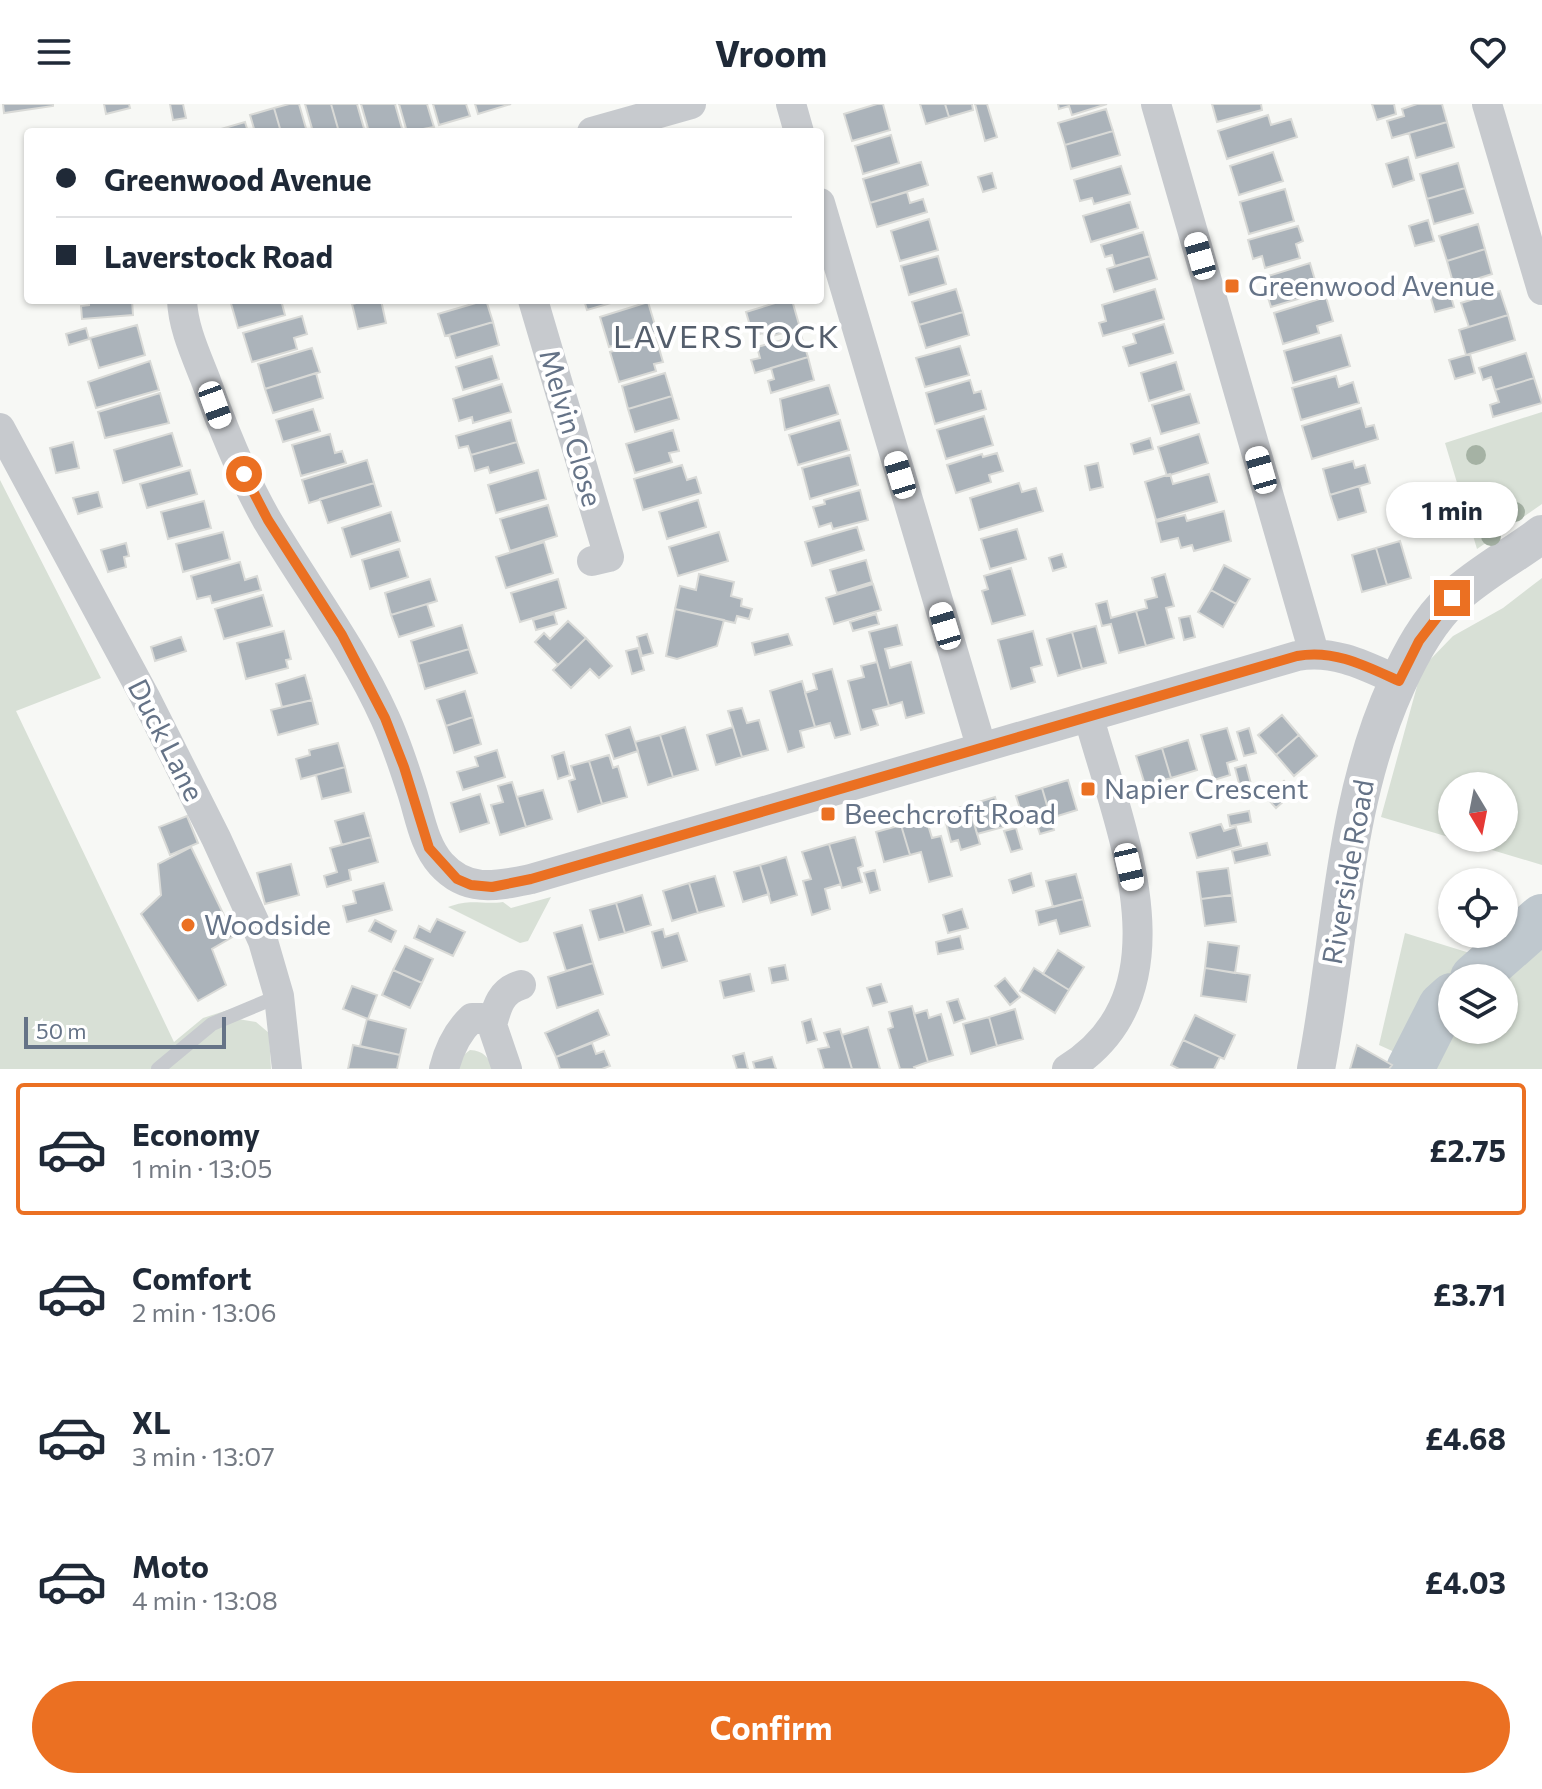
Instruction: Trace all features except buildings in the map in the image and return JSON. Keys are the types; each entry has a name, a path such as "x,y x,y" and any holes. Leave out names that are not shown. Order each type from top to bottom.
{"street":[{"path":"606,128 691,104"},
{"path":"791,104 798,128"},
{"path":"1156,104 1314,653"},
{"path":"1487,104 1528,193 1542,290"},
{"path":"824,216 981,746"},
{"path":"183,304 187,330 224,430 268,520 357,662 385,718 429,848 457,879 471,885 492,887 531,879 981,746 1314,653 1342,658 1399,681"},
{"name":"Melvin Close","path":"534,304 610,556"},
{"name":"Duck Lane","path":"0,428 145,697 216,838 263,941 279,996 287,1069"},
{"name":"Riverside Road","path":"1316,1069 1361,785 1372,744 1419,641 1452,598 1542,534"},
{"path":"1067,1069 1114,1027 1134,979 1139,948 1133,885 1089,718"},
{"path":"507,1069 492,1025 498,1002 509,988 521,985"},
{"path":"444,1069 460,1029 472,1018 482,1018 492,1025"}],"lane":[{"path":"158,1069 212,1024 279,996"}],"shaded area":[{"path":"1542,412 1542,504 1477,549 1445,443"},
{"path":"0,480 101,678 16,711 174,1042 203,1018 234,1008 238,1019 256,1022 269,1033 271,1069 0,1069"},
{"path":"1542,578 1542,865 1498,852 1518,852 1518,772 1438,772 1438,834 1381,817 1422,668 1453,636 1503,608"},
{"path":"1542,895 1542,1069 1432,1069 1379,1045 1405,933 1438,943 1438,948 1454,948 1473,954 1480,948 1518,948 1518,916"},
{"path":"551,897 528,941 520,943 448,907 470,902 503,902 511,908"},
{"path":"470,1050 485,1055 494,1069 456,1069 461,1057"}],"waterway":[{"path":"1490,964 1542,918"},
{"path":"1410,1069 1438,1014"}],"place":[{"name":"Greenwood Avenue","path":"1232,286"},
{"name":"Napier Crescent","path":"1088,789"},
{"name":"Beechcroft Road","path":"828,814"},
{"name":"Woodside","path":"188,925"}],"district":[{"name":"LAVERSTOCK","path":"727,337"}],"route":[{"path":"244,474 268,520 342,635 385,718 429,848 457,879 471,885 492,887 531,879 1297,656 1327,654 1399,681 1419,641 1452,598"}]}
